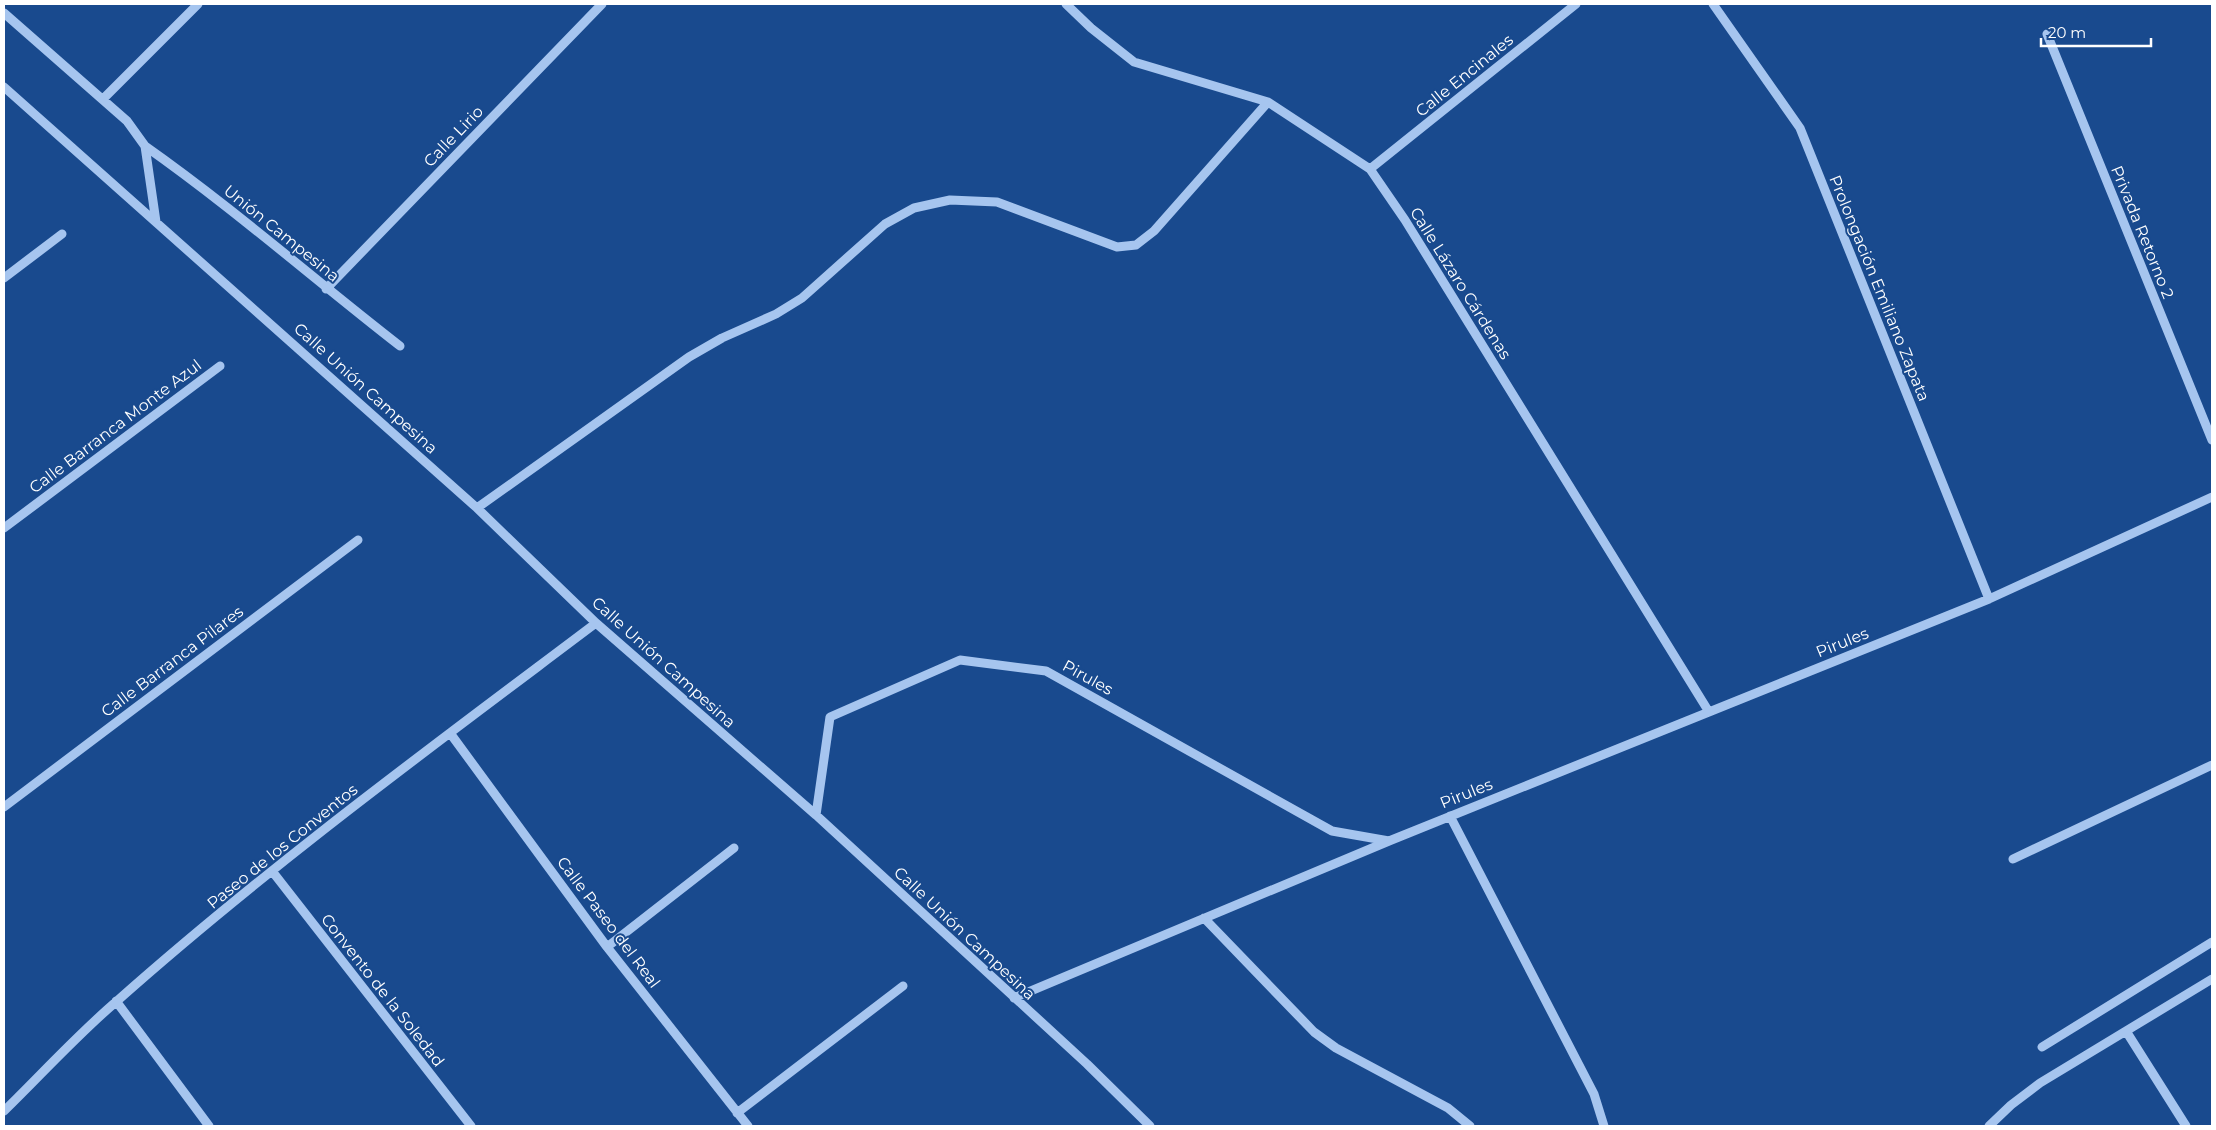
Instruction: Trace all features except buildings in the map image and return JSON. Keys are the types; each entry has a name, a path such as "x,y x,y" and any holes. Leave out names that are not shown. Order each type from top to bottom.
{"street":[{"path":"103,99 198,4"},
{"name":"Calle Lirio","path":"326,288 602,4"},
{"name":"Calle Lázaro Cárdenas","path":"1066,4 1134,62 1268,102 1370,169 1405,220 1709,712"},
{"name":"Calle Encinales","path":"1370,169 1576,4"},
{"name":"Prolongación Emiliano Zapata","path":"1712,4 1800,128 1989,600"},
{"path":"4,13 127,121 145,146 156,222"},
{"name":"Privada Retorno 2","path":"2047,34 2212,440"},
{"name":"Calle Unión Campesina","path":"4,87 477,508 596,623 816,815 1087,1064 1150,1126"},
{"path":"477,508 675,366 722,338 776,314 802,298 885,224 914,208 950,200 997,202 1117,248 1136,245 1154,231 1268,102"},
{"name":"Unión Campesina","path":"145,146 190,178 400,346"},
{"path":"4,278 62,234"},
{"name":"Calle Barranca Monte Azul","path":"4,528 220,366"},
{"name":"Pirules","path":"816,815 830,717 960,660 1046,671 1332,831 1389,841 1989,600 2212,497"},
{"name":"Calle Barranca Pilares","path":"4,807 358,540"},
{"name":"Paseo de los Conventos","path":"4,1112 116,1001 272,872 450,733 596,623"},
{"name":"Calle Paseo del Real","path":"450,733 607,947 748,1126"},
{"path":"2013,860 2212,765"},
{"path":"1450,816 1594,1094 1604,1126"},
{"path":"1014,998 1389,841"},
{"path":"607,947 734,848"},
{"name":"Convento de la Soledad","path":"272,872 471,1126"},
{"path":"1204,918 1314,1032 1336,1048 1448,1108 1470,1126"},
{"path":"2042,1047 2212,942"},
{"path":"1989,1126 2011,1105 2040,1083 2212,979"},
{"path":"737,1113 903,986"},
{"path":"116,1001 209,1126"},
{"path":"2126,1030 2186,1126"}]}
